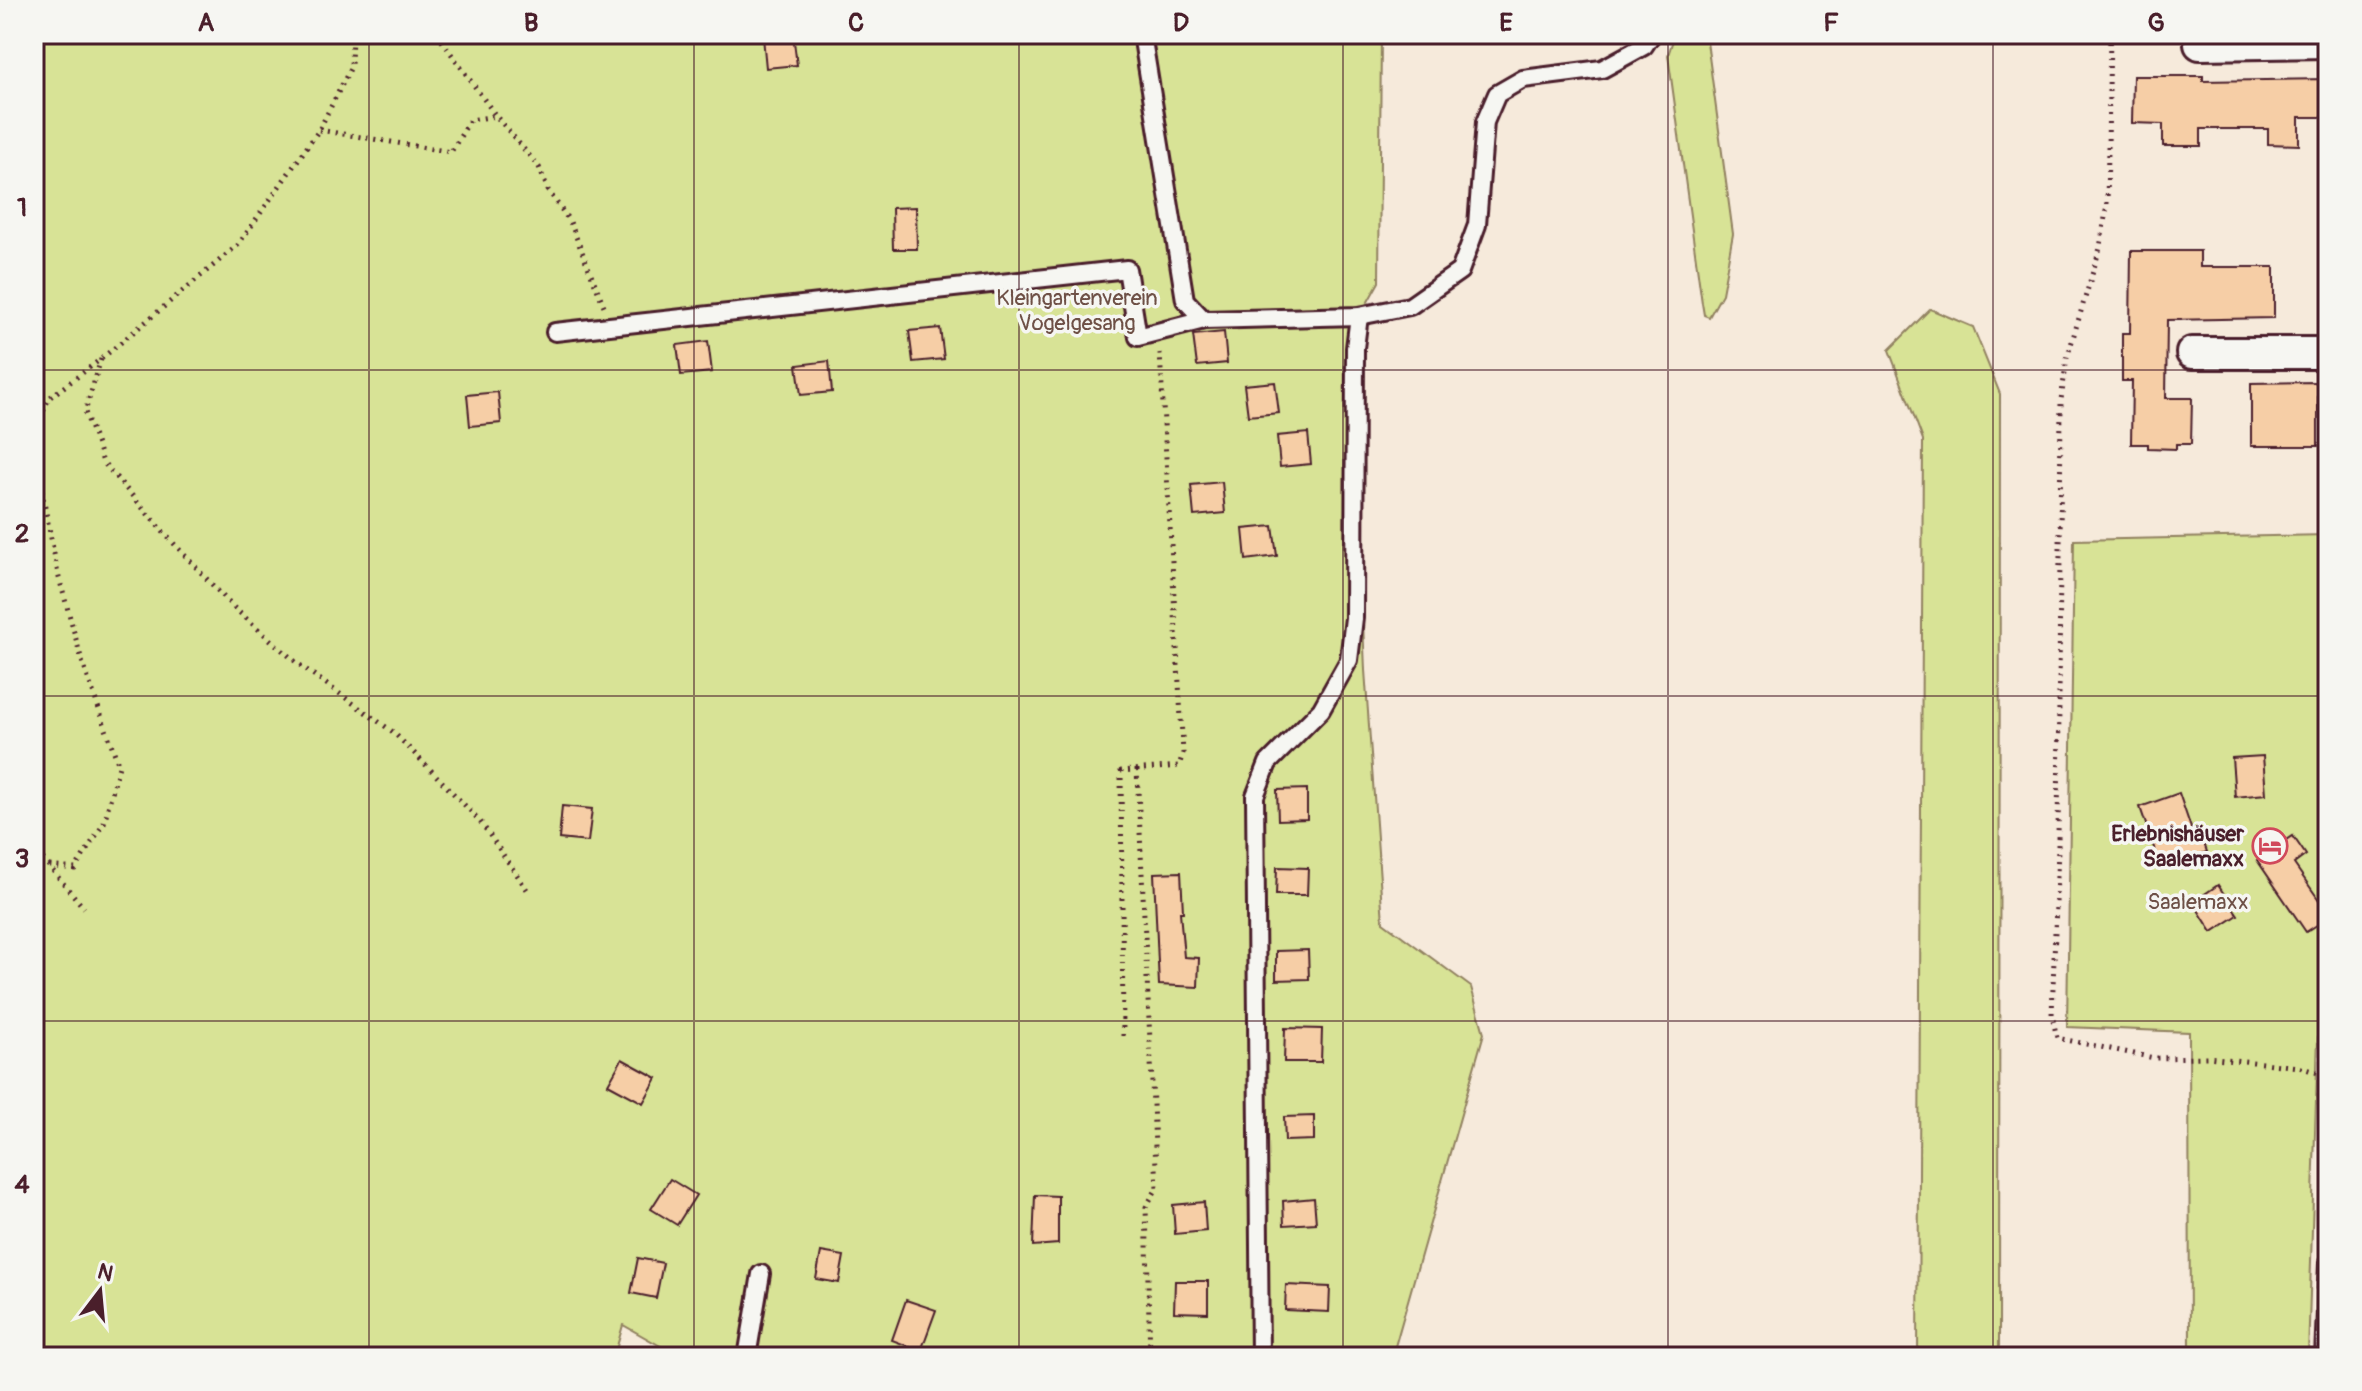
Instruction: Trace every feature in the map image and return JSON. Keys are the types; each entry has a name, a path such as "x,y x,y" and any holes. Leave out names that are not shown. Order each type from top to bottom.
{"street":[{"path":"2216,51 2328,42"},
{"path":"2192,353 2226,365 2328,353"}],"lane":[{"path":"1142,34 1185,300 1204,320"},
{"path":"555,332 1127,269 1138,337 1204,320 1359,316 1410,306 1460,271 1477,225 1485,122 1497,94 1523,79 1602,69 1644,46 1652,34"},
{"path":"1260,1357 1255,796 1268,763 1321,710 1349,660 1354,618 1355,348 1359,316"},
{"path":"2324,1357 2328,1263"},
{"path":"747,1357 761,1274"}],"path":[{"path":"34,433 49,398 101,359 238,245 319,130 351,67 352,34"},
{"path":"437,34 496,116 539,167 548,190 570,222 612,325"},
{"path":"2110,34 2107,205 2100,248 2067,358 2061,400 2058,848 2052,1015 2057,1038 2104,1049 2154,1058 2207,1057 2299,1067 2328,1076"},
{"path":"319,130 451,152 470,120 496,116"},
{"path":"1123,1036 1121,771 1179,766 1183,753 1159,332"},
{"path":"101,359 85,412 103,462 232,606 297,663 393,732 425,764 480,821 528,891"},
{"path":"34,451 58,574 82,661 119,766 104,823 75,869 49,866"},
{"path":"1137,769 1157,1188 1146,1207 1150,1357"},
{"path":"34,837 37,852 84,908"}],"green space":[{"name":"Kleingartenverein Vogelgesang","path":"34,34 1381,34 1379,282 1351,332 1365,670 1383,922 1471,987 1484,1033 1392,1357 680,1357 623,1325 614,1357 34,1357"},
{"path":"1675,34 1706,34 1733,234 1722,294 1709,317 1704,315 1702,303 1668,55"},
{"path":"1930,309 1973,327 2000,394 1999,1357 1918,1357 1923,440 1889,350"},
{"name":"Saalemaxx","path":"2328,535 2328,1037 2318,1037 2308,1357 2190,1357 2189,1032 2067,1027 2074,540"}],"building":[{"path":"793,34 797,65 766,68 763,37"},
{"path":"2133,76 2203,76 2203,81 2328,79 2328,117 2299,117 2299,145 2268,144 2268,129 2201,129 2201,146 2163,146 2163,124 2132,123"},
{"path":"916,207 917,249 893,249 892,208"},
{"path":"2131,251 2200,251 2200,267 2274,267 2274,318 2167,320 2166,398 2192,398 2191,444 2176,444 2176,449 2131,444 2132,381 2122,381 2122,333 2130,333"},
{"path":"940,328 944,359 913,362 909,331"},
{"path":"1224,332 1227,363 1197,366 1193,335"},
{"path":"708,341 712,372 681,375 677,345"},
{"path":"829,361 832,392 801,395 797,365"},
{"path":"1275,382 1279,413 1248,416 1244,385"},
{"path":"2318,382 2318,446 2251,446 2251,383"},
{"path":"498,392 501,423 470,426 467,395"},
{"path":"1308,433 1311,464 1280,467 1277,436"},
{"path":"1222,482 1225,513 1194,516 1191,485"},
{"path":"1273,526 1277,556 1246,560 1243,529"},
{"path":"2263,756 2266,794 2235,797 2232,758"},
{"path":"1307,789 1307,819 1278,820 1277,790"},
{"path":"2179,793 2192,831 2199,829 2207,852 2161,868 2140,807"},
{"path":"562,806 592,809 588,842 559,839"},
{"path":"2293,836 2306,855 2294,864 2328,913 2328,918 2306,932 2257,860"},
{"path":"1277,867 1308,868 1307,895 1276,895"},
{"path":"1181,872 1183,912 1180,912 1184,957 1199,958 1198,987 1159,985 1154,873"},
{"path":"2218,885 2238,915 2212,932 2193,902"},
{"path":"1308,950 1309,979 1276,980 1276,951"},
{"path":"1285,1028 1322,1029 1321,1062 1284,1062"},
{"path":"622,1059 657,1078 643,1103 608,1084"},
{"path":"1314,1116 1314,1140 1285,1141 1284,1117"},
{"path":"670,1179 696,1195 677,1225 651,1209"},
{"path":"1035,1195 1058,1196 1058,1244 1033,1246"},
{"path":"1314,1198 1316,1223 1284,1225 1283,1201"},
{"path":"1204,1202 1206,1231 1175,1234 1173,1205"},
{"path":"821,1252 844,1256 839,1283 816,1279"},
{"path":"638,1258 663,1263 656,1298 631,1293"},
{"path":"1175,1281 1208,1281 1208,1313 1174,1312"},
{"path":"1286,1285 1330,1287 1329,1312 1285,1310"},
{"path":"906,1300 936,1310 921,1351 892,1340"}],"place":[{"name":"Erlebnishäuser Saalemaxx","path":"2270,846"}]}
